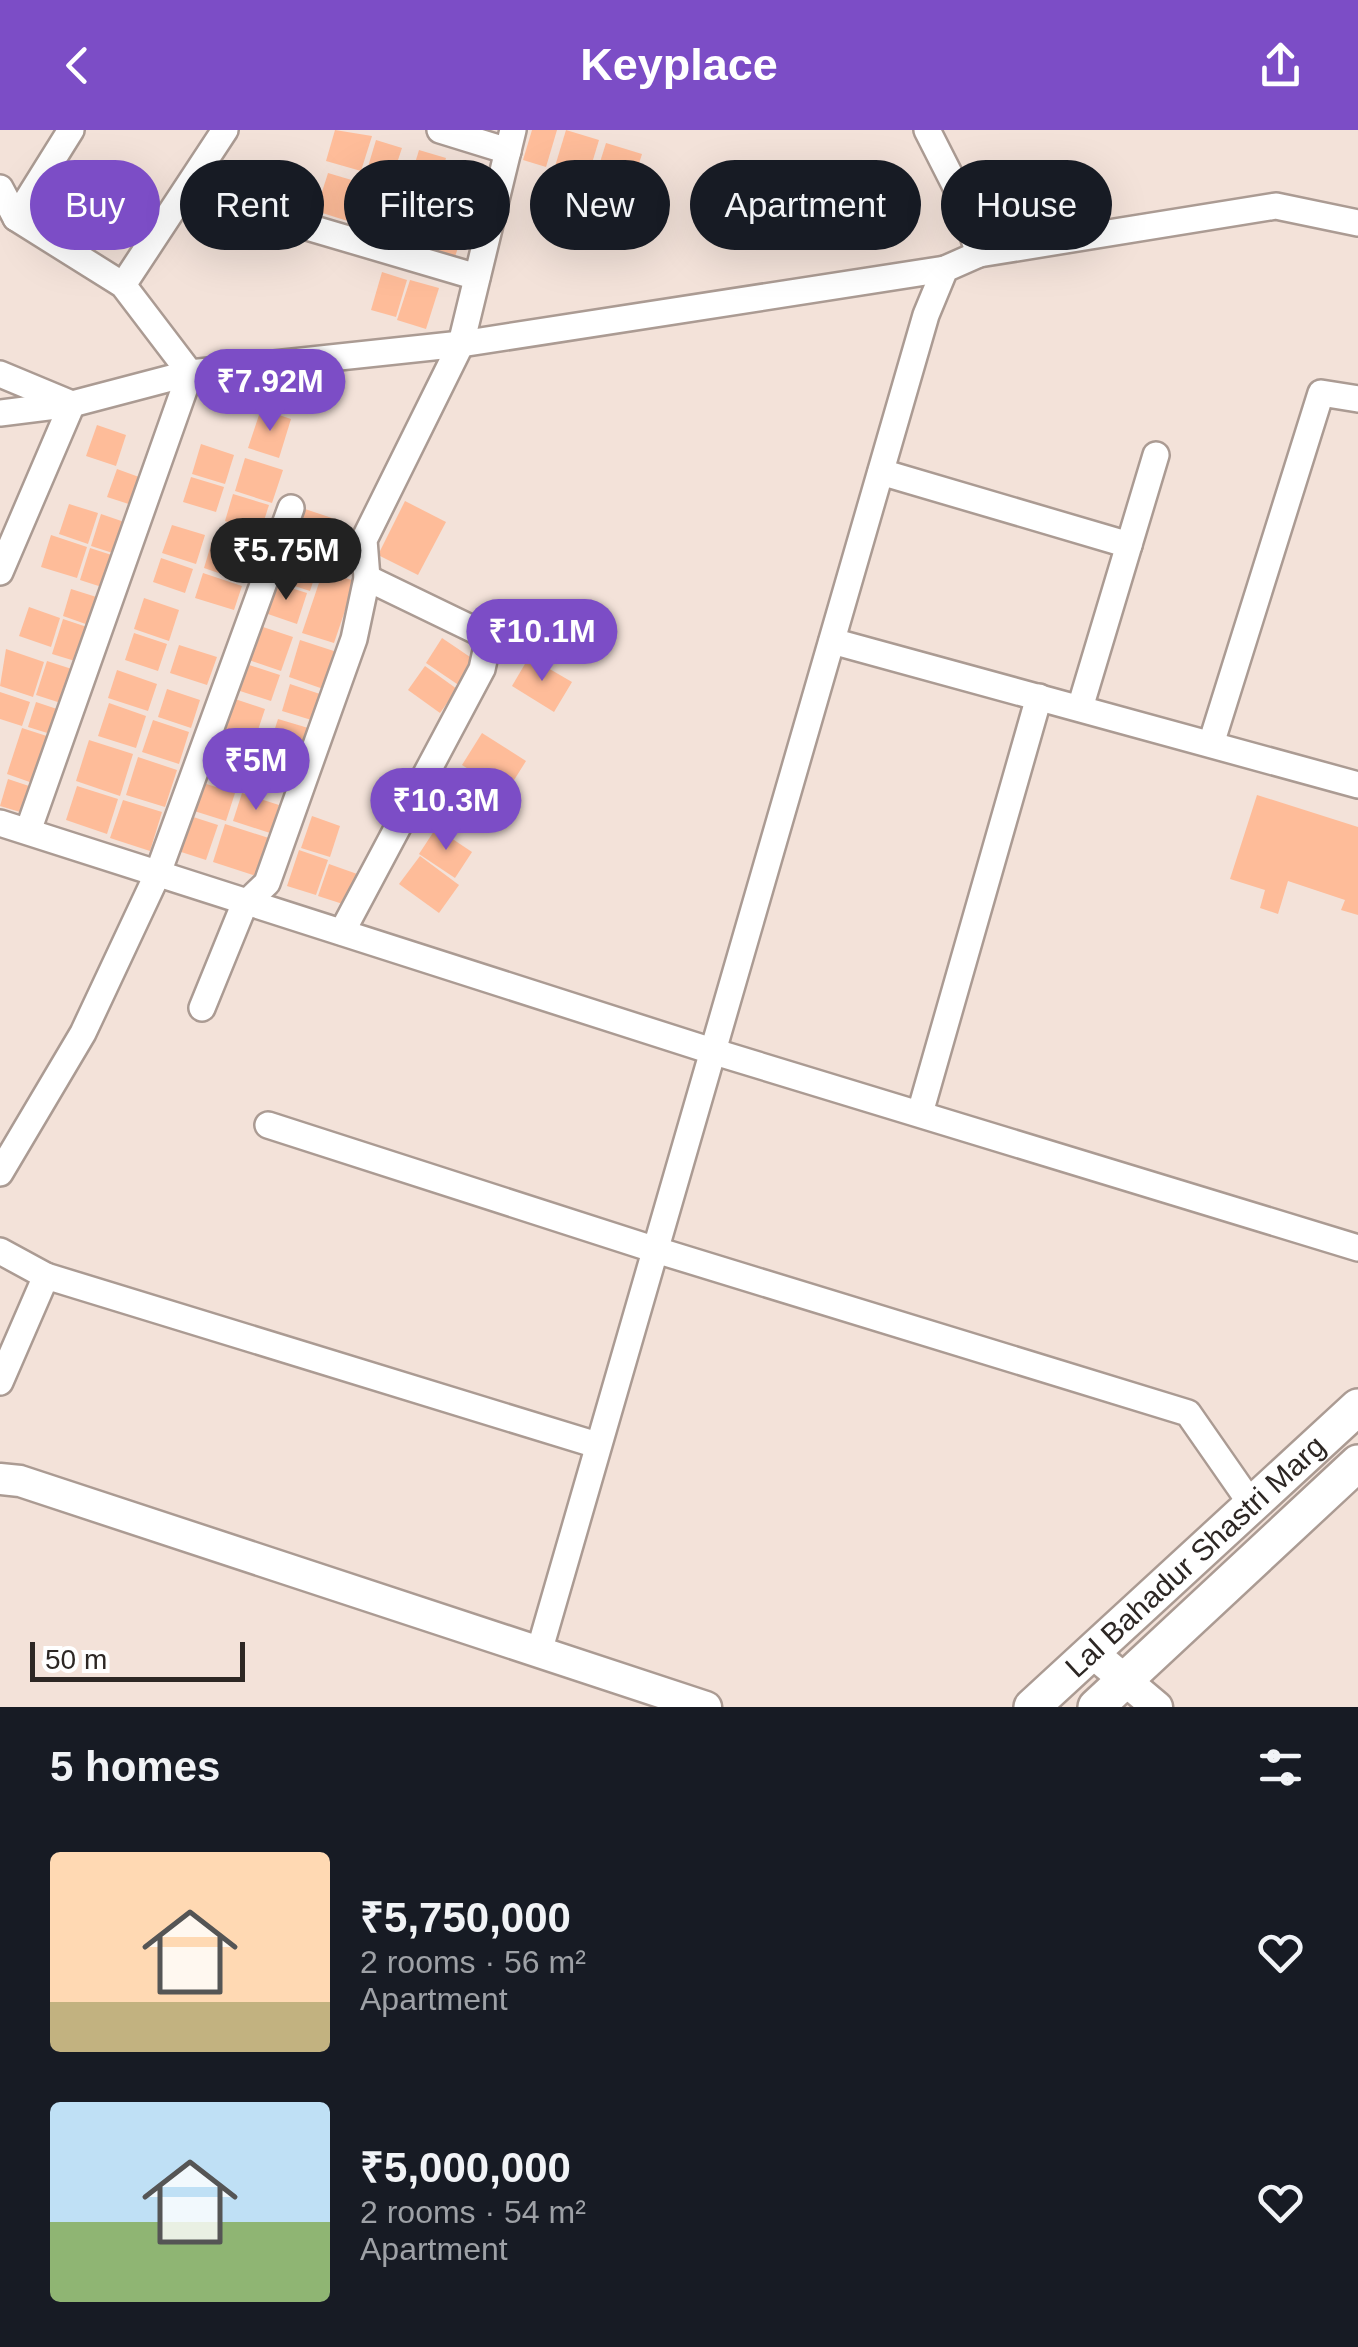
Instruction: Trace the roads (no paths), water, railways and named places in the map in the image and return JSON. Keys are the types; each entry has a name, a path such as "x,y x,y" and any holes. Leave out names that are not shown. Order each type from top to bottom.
{"main road":[{"name":"Lal Bahadur Shastri Marg","path":"1032,1707 1358,1407"},
{"name":"Lal Bahadur Shastri Marg","path":"1096,1707 1358,1463"}],"street":[{"path":"16,218 71,130"},
{"path":"123,284 225,130"},
{"path":"202,1008 248,902 267,882 354,640 367,578 364,540 461,344 510,140 440,130"},
{"path":"927,130 958,193 979,254"},
{"path":"0,188 16,218 123,284 190,374"},
{"path":"0,413 72,404 190,374 461,344 945,269 979,254 1276,206 1358,222"},
{"path":"324,232 477,277"},
{"path":"539,1652 926,315 945,269"},
{"path":"0,374 72,404"},
{"path":"28,832 190,374"},
{"path":"1211,744 1321,393 1358,399"},
{"path":"0,572 72,404"},
{"path":"1080,708 1156,455"},
{"path":"881,472 1129,544"},
{"path":"0,1173 83,1033 158,873 292,508"},
{"path":"342,932 482,669 490,637 367,578"},
{"path":"832,641 1358,785"},
{"path":"920,1113 1039,698"},
{"path":"0,823 715,1052 1358,1248"},
{"path":"268,1125 656,1250 1188,1413 1252,1505"},
{"path":"0,1251 46,1276 597,1445"},
{"path":"0,1382 46,1276"},
{"path":"0,1479 20,1481 706,1707"},
{"path":"1094,1654 1157,1707"}]}
